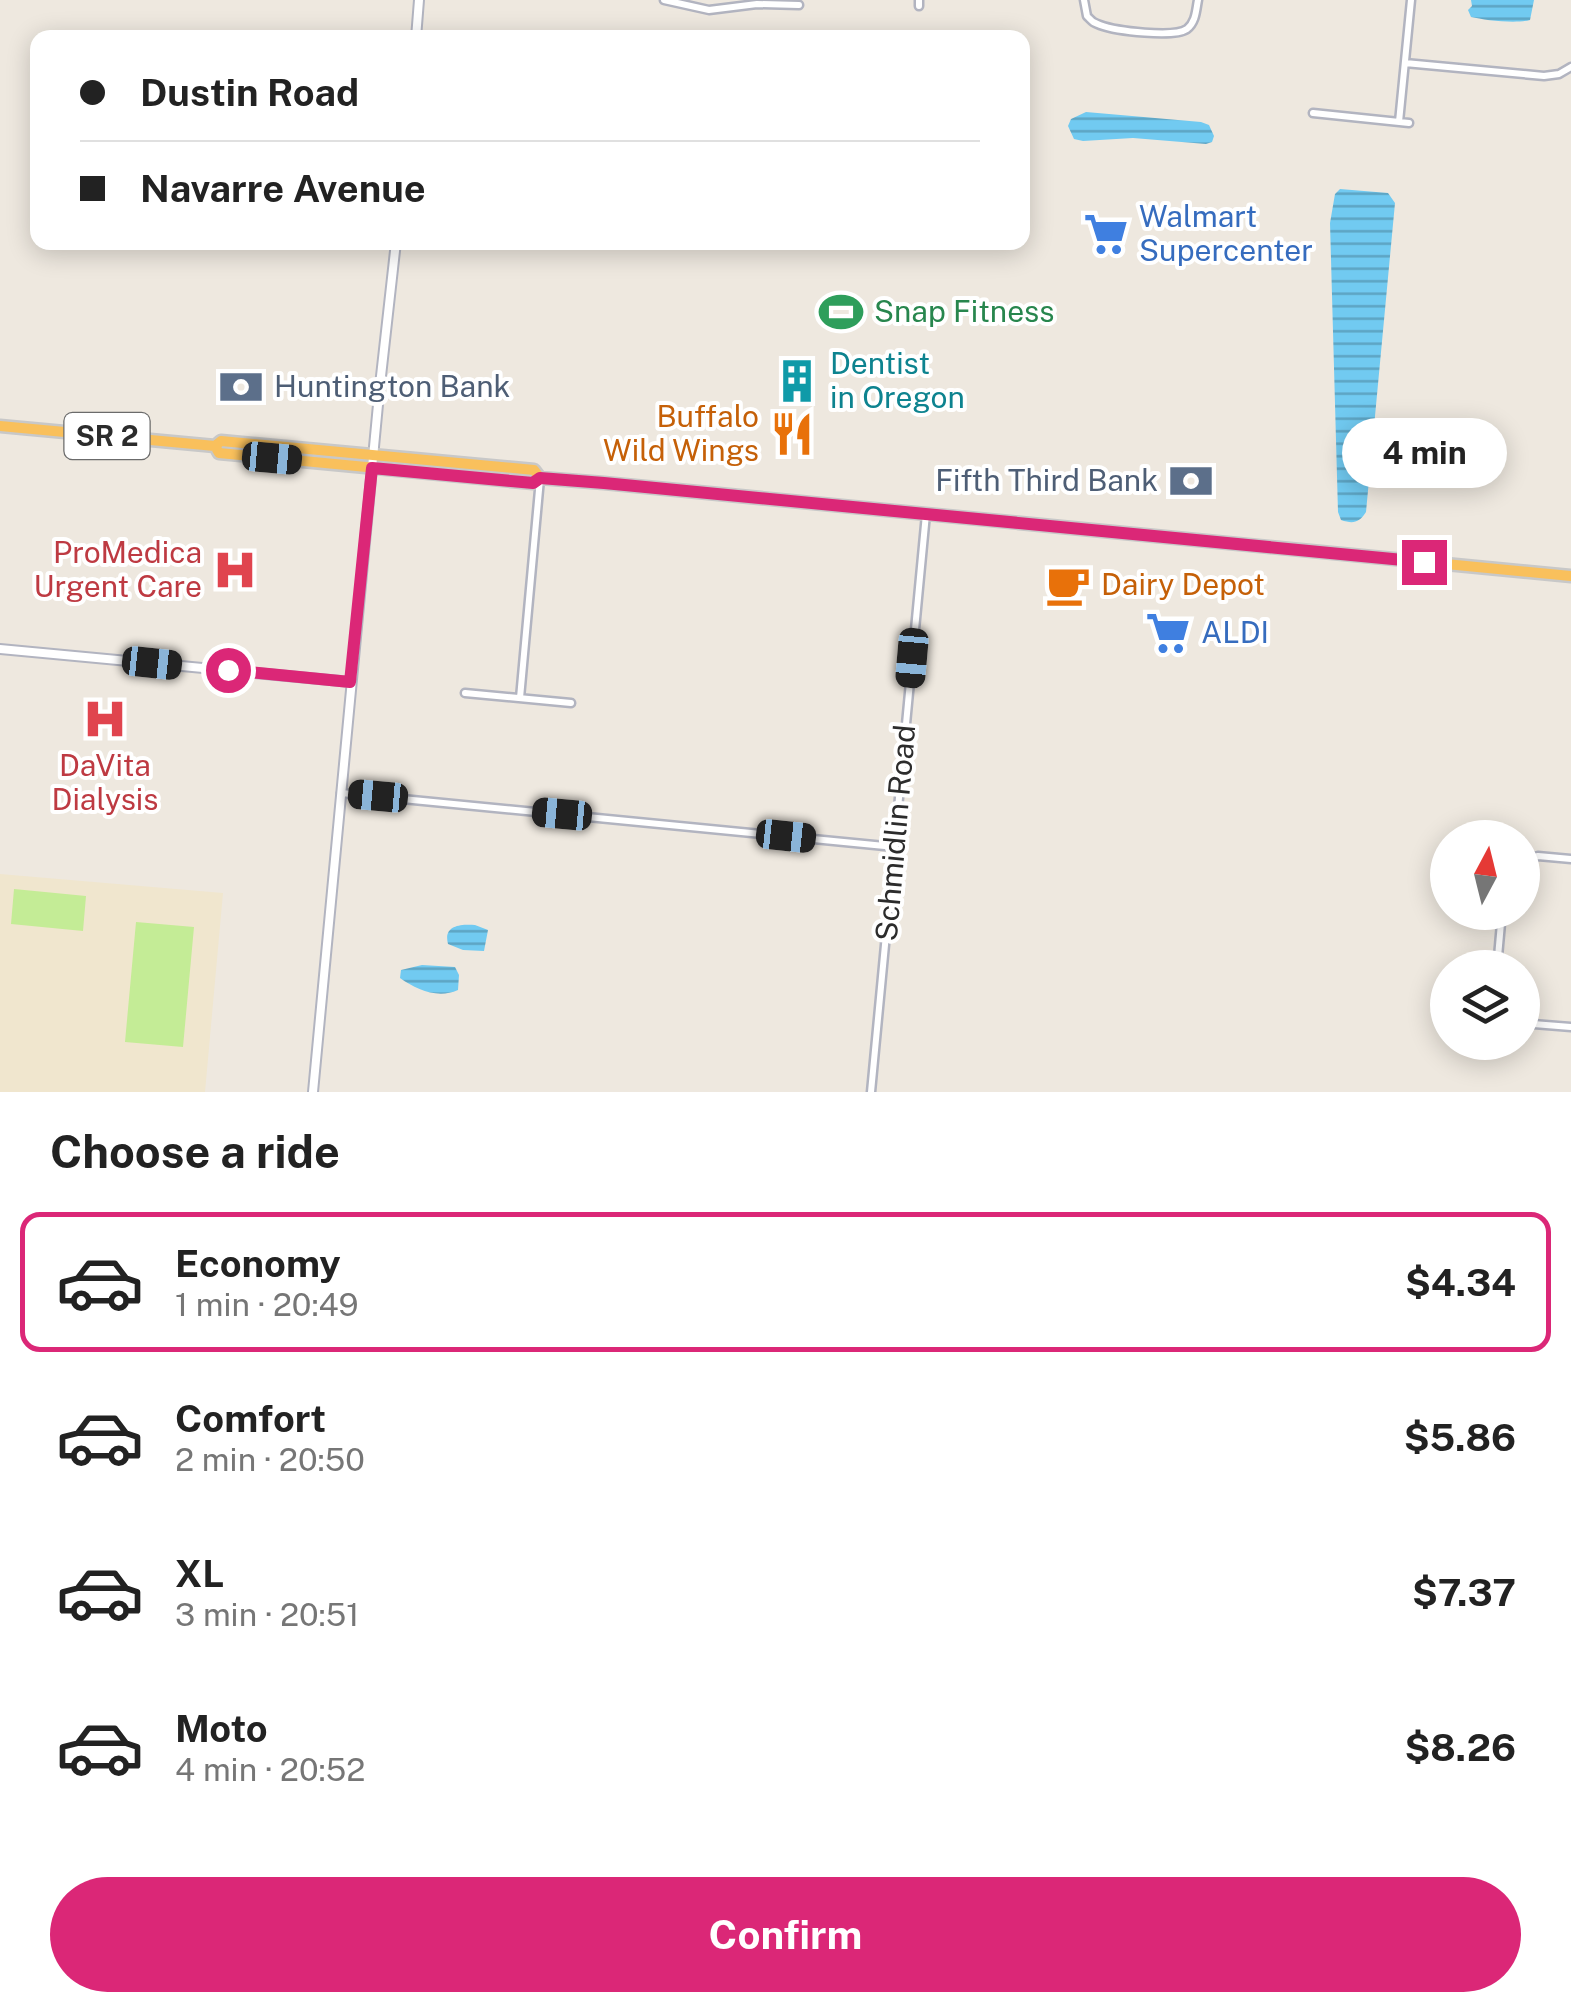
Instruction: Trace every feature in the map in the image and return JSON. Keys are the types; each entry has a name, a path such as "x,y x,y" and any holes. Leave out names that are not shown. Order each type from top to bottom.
{"highway":[{"name":"SR 2","path":"0,426 214,446 221,441 534,470 540,478"},
{"name":"SR 2","path":"214,446 219,453 372,468 533,483 540,478 1571,576"},
{"path":"490,479 519,476 523,470"}],"street":[{"path":"417,30 419,0"},
{"path":"664,0 709,10 757,4 799,5"},
{"path":"1084,0 1088,16 1098,24 1170,34 1180,32 1194,20 1198,0"},
{"path":"1399,122 1411,0"},
{"path":"1405,62 1547,76 1571,67"},
{"path":"1313,113 1409,123"},
{"path":"314,1092 350,682 395,250"},
{"path":"520,698 540,478"},
{"name":"Schmidlin Road","path":"871,1092 926,514"},
{"path":"0,649 350,682"},
{"path":"465,693 571,704"},
{"path":"341,793 894,846"},
{"path":"1540,856 1567,859"},
{"path":"1540,1025 1571,1028"}],"shaded area":[{"path":"0,874 223,893 205,1092 0,1092"}],"green space":[{"path":"14,889 86,896 83,931 11,924"},
{"path":"136,922 194,927 183,1047 125,1042"}],"water":[{"path":"1471,0 1534,0 1530,20 1516,22 1471,17"},
{"path":"1086,112 1201,122 1209,125 1214,136 1206,144 1133,138 1074,139 1068,126 1071,119"},
{"path":"1340,189 1388,193 1395,203 1366,512 1352,522 1341,520 1338,512 1330,223 1335,194"},
{"path":"475,925 488,930 484,951 463,950 448,944 451,929"},
{"path":"422,965 455,967 458,990 428,992 400,978 401,970"}],"place":[{"name":"Walmart Supercenter","path":"1106,234"},
{"name":"Snap Fitness","path":"841,312"},
{"name":"Dentist in Oregon","path":"797,381"},
{"name":"Huntington Bank","path":"241,387"},
{"name":"Buffalo Wild Wings","path":"792,434"},
{"name":"Fifth Third Bank","path":"1191,481"},
{"name":"ProMedica Urgent Care","path":"235,570"},
{"name":"Dairy Depot","path":"1068,585"},
{"name":"ALDI","path":"1168,633"},
{"name":"DaVita Dialysis","path":"105,719"}],"route":[{"path":"228,670 350,682 372,468 533,483 540,478 604,483 1424,562"}]}
